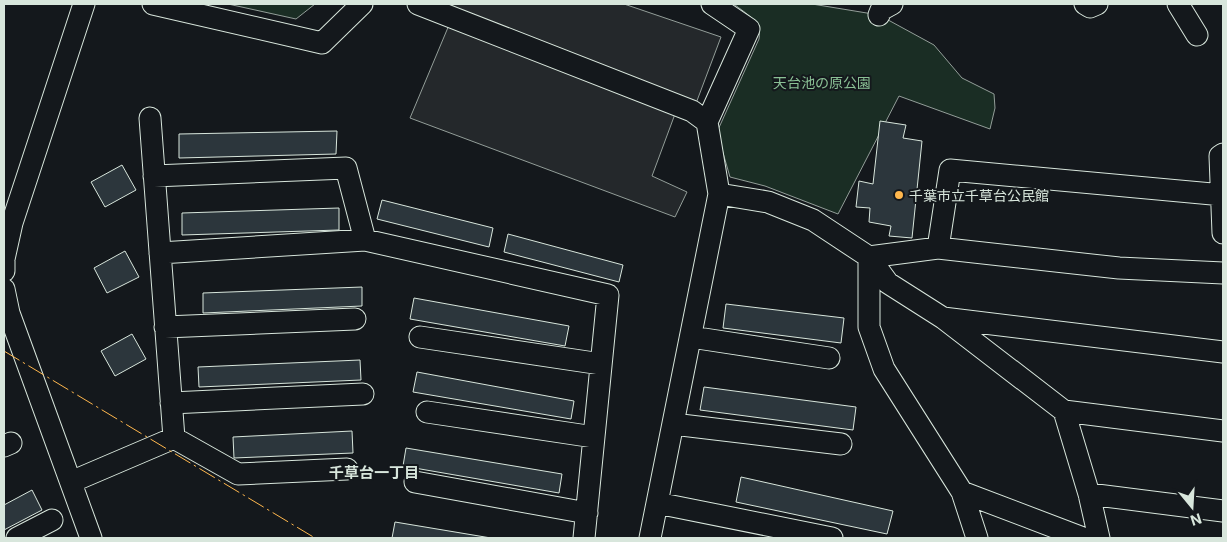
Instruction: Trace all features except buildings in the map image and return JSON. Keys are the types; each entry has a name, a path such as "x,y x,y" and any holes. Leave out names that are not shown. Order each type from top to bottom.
{"street":[{"path":"4,263 12,223 84,4"},
{"path":"153,4 322,43 362,4"},
{"path":"418,4 692,111 707,122"},
{"path":"650,538 720,194 707,122 749,29 712,4"},
{"path":"1085,4 1090,7 1098,4"},
{"path":"1178,4 1197,35"},
{"path":"150,118 174,438"},
{"path":"1223,154 1220,156 1223,233"},
{"path":"154,176 346,168 365,240"},
{"path":"938,248 950,170 1222,195"},
{"path":"720,194 768,202 813,220 869,257 888,283 943,318 1064,411 1223,431"},
{"path":"160,253 365,240 608,295 584,538"},
{"path":"869,257 938,248 1119,268 1223,273"},
{"path":"869,257 869,327 884,369 962,492 976,538"},
{"path":"4,289 9,314 91,538"},
{"path":"943,318 1223,352"},
{"path":"165,327 355,319"},
{"path":"420,337 601,364"},
{"path":"691,337 829,358"},
{"path":"171,403 363,394"},
{"path":"1064,411 1089,494 1099,538"},
{"path":"427,412 594,437"},
{"path":"673,424 841,444"},
{"path":"71,482 174,438"},
{"path":"174,438 238,474 347,469"},
{"path":"415,482 587,513"},
{"path":"962,492 1083,538"},
{"path":"1089,494 1223,511"},
{"path":"657,503 832,538"},
{"path":"17,538 52,520"}],"green space":[{"path":"228,4 315,4 296,19"},
{"name":"天台池の原公園","path":"734,4 812,4 879,15 934,45 962,78 994,94 995,108 990,129 899,96 838,214 765,186 730,177 717,132 759,39 756,23"}],"shaded area":[{"path":"431,4 624,4 721,37 695,106"},
{"path":"449,25 675,114 652,176 687,192 675,217 410,118"}],"power":[{"path":"4,351 315,538"}],"place":[{"name":"千葉市立千草台公民館","path":"899,195"}],"district":[{"name":"千草台一丁目","path":"374,472"}]}
